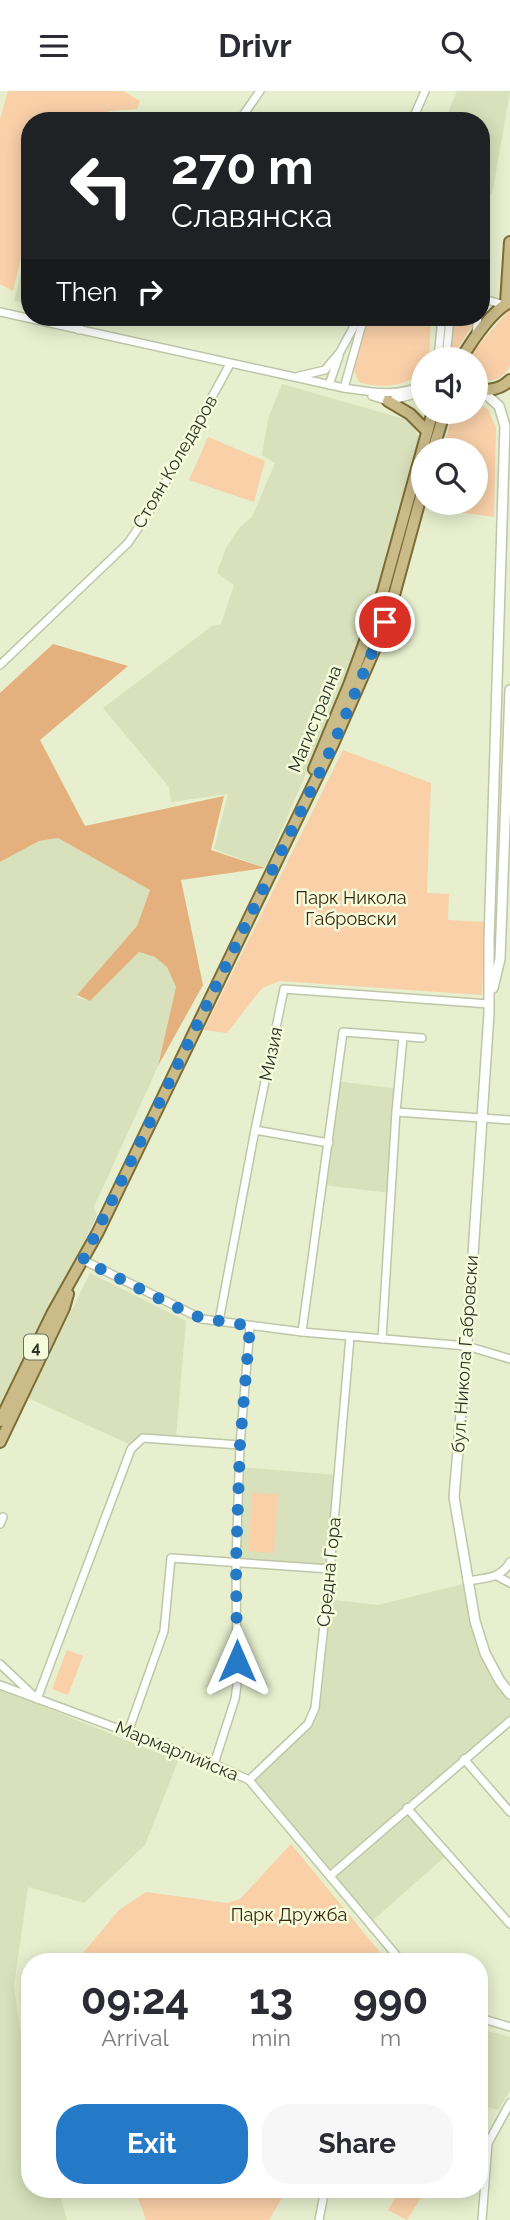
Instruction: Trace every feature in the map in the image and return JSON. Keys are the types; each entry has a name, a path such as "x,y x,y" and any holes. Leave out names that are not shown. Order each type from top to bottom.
{"main road":[{"path":"490,321 507,303 510,242"},
{"path":"469,347 485,326"},
{"path":"488,388 497,388 510,380"},
{"path":"388,401 410,414 427,431"},
{"name":"Магистрална","path":"287,837 349,685 383,592 429,424"},
{"name":"Магистрална","path":"0,1421 52,1314 83,1260 333,745 380,637 416,515"},
{"name":"Магистрална","path":"0,1442 64,1308 75,1275"}],"street":[{"path":"245,112 260,91"},
{"path":"416,112 425,91"},
{"path":"0,312 21,317"},
{"path":"61,326 344,388 377,393 411,389"},
{"path":"79,330 80,326"},
{"path":"295,377 320,372 340,352 356,326"},
{"path":"344,388 360,326"},
{"path":"439,347 441,326"},
{"path":"447,347 449,326"},
{"path":"476,335 477,326"},
{"path":"329,385 340,352"},
{"name":"Стоян Коледаров","path":"0,665 128,543 149,512 230,364"},
{"path":"344,388 388,401 411,395"},
{"name":"бул. Никола Габровски","path":"488,397 499,406 505,426 489,1004 467,1346 454,1497 475,1621 485,1653 510,1694"},
{"name":"бул. Никола Габровски","path":"489,1004 505,947 510,688 498,686"},
{"path":"497,712 510,712"},
{"name":"Мизия","path":"219,1321 284,989 489,1004"},
{"path":"302,1332 342,1032 422,1038"},
{"path":"382,1339 403,1037"},
{"path":"396,1112 510,1120"},
{"path":"255,1130 329,1143"},
{"path":"83,1260 190,1314 219,1321 302,1332 467,1346 510,1359"},
{"path":"214,1764 237,1685 236,1562 240,1445 250,1326"},
{"name":"Средна Гора","path":"249,1780 308,1724 315,1709 350,1336"},
{"path":"0,1664 37,1699 131,1448 143,1438 240,1445"},
{"path":"128,1732 164,1631 171,1557 330,1569"},
{"path":"467,1581 497,1576 510,1562"},
{"path":"497,1576 510,1583"},
{"name":"Мармарлийска","path":"0,1685 214,1764 249,1780 394,1953"},
{"path":"330,1876 510,1721"},
{"path":"464,1759 510,1812"},
{"path":"407,1808 510,1924"},
{"path":"488,2020 510,2027"},
{"path":"488,2143 510,2103"},
{"path":"319,2220 323,2198"},
{"path":"482,2220 484,2198"}],"shaded area":[{"path":"457,91 510,91 492,195 490,112 449,112"},
{"path":"21,273 21,302 14,301"},
{"path":"282,384 401,418 412,424 419,437 411,438 411,469 381,590 344,687 265,868 214,849 228,794 171,802 169,787 103,708 212,626 221,624 234,585 217,573 226,548 240,527 252,517 275,463 262,455 268,419"},
{"path":"53,644 128,666 40,740 85,826 224,796 211,850 265,868 181,880 203,985 158,1066 176,987 167,967 155,957 139,952 90,1001 77,995 137,926 150,890 58,838 39,841 0,862 0,693"},
{"path":"58,838 150,890 137,926 76,997 90,1001 139,952 155,957 167,967 176,987 158,1066 94,1207 97,1215 0,1415 0,862 39,841"},
{"path":"336,1081 398,1089 391,1193 323,1185"},
{"path":"90,1273 186,1321 176,1438 142,1436 131,1445 28,1398"},
{"path":"239,1467 338,1475 328,1567 236,1562"},
{"path":"467,1583 485,1653 510,1694 510,1721 408,1808 448,1854 370,1923 249,1780 308,1724 315,1709 326,1599 378,1605"},
{"path":"0,1689 178,1761 145,1845 84,1903 28,1887 14,1986 21,2035 21,2198 61,2198 67,2220 0,2220"},
{"path":"488,2031 510,2037 510,2091 498,2110 488,2107"}],"green space":[{"path":"8,91 123,91 140,101 137,109 109,112 21,112 21,258 13,291 0,284 0,119"},
{"path":"510,309 510,365 505,374 488,380 488,347 477,347"},
{"path":"366,326 431,326 430,347 411,347 411,380 392,385 359,382 354,371"},
{"path":"453,326 472,326 459,346 452,347"},
{"path":"488,409 496,428 494,517 479,515 488,515 488,438 446,438 450,424 488,424"},
{"path":"208,437 265,461 254,502 189,480"},
{"name":"Парк Никола Габровски","path":"343,750 431,783 427,893 449,894 448,920 486,922 482,995 280,981 262,988 227,1033 204,1030"},
{"path":"252,1493 278,1494 274,1553 248,1551"},
{"path":"67,1650 83,1656 68,1695 52,1689"},
{"name":"Парк Дружба","path":"291,1844 381,1953 83,1953 119,1910 146,1892 227,1903 240,1899"},
{"path":"138,2198 282,2198 269,2220 146,2220"},
{"path":"395,2198 420,2198 407,2220 388,2210"}],"route":[{"path":"237,1661 236,1562 240,1445 250,1326 190,1314 83,1260 333,745 385,622"}]}
